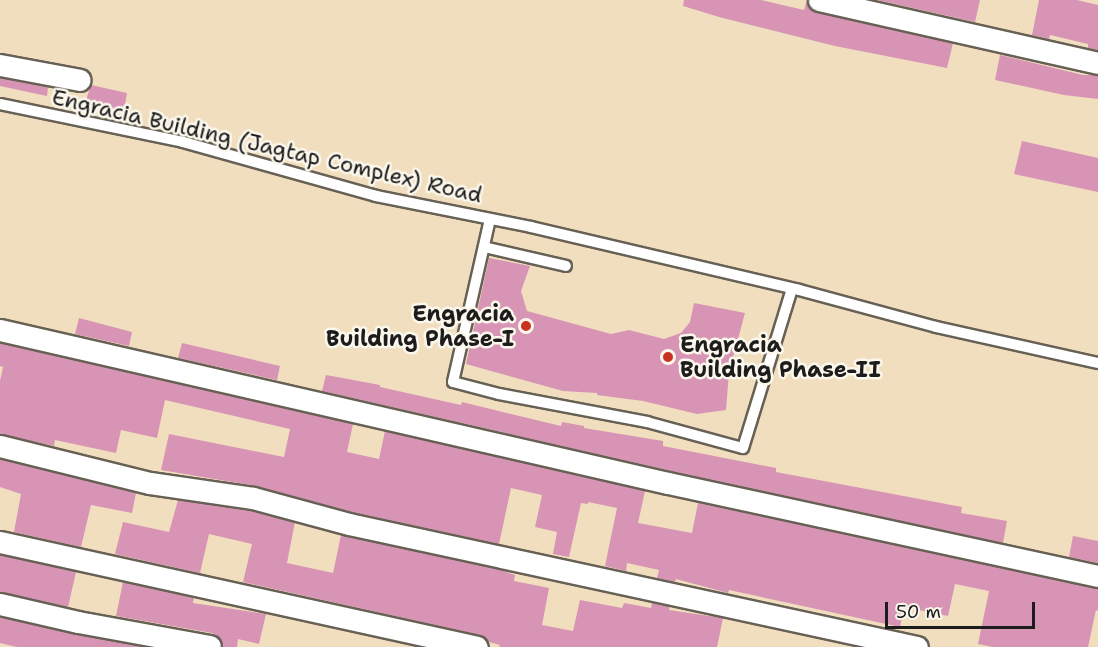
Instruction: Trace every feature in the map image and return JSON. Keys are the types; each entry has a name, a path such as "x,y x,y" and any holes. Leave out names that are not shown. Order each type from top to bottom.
{"street":[{"path":"819,0 844,2 1098,63"},
{"path":"0,65 80,80"},
{"path":"0,330 668,483 1098,576"},
{"path":"0,446 150,483 253,498 349,524 917,647"},
{"path":"0,542 477,647"},
{"path":"0,604 210,646"}],"lane":[{"name":"Engracia Building (Jagtap Complex) Road","path":"0,104 183,141 376,196 490,219 792,289 936,327 1098,363"},
{"name":"Engracia Building (Jagtap Complex) Road","path":"490,219 453,382 499,394 647,422 743,448 792,289"},
{"path":"484,247 566,266"}],"building":[{"path":"684,0 761,0 804,10 807,0 810,9 816,12 953,43 947,68 835,46 719,17 683,6"},
{"path":"877,0 980,0 975,22"},
{"path":"1039,0 1077,0 1098,5 1098,50 1088,48 1088,44 1050,35 1049,39 1032,35"},
{"path":"1000,55 1083,75 1098,75 1098,99 1064,95 995,80"},
{"path":"0,78 48,87 47,96 0,86"},
{"path":"91,85 127,93 124,111 85,103"},
{"path":"1022,141 1098,158 1098,192 1014,174"},
{"path":"489,258 530,266 521,291 527,311 611,334 629,330 664,339 681,333 690,322 694,303 745,313 729,372 726,410 697,414 643,401 597,395 597,393 563,391 466,364"},
{"path":"79,318 132,332 129,346 75,334"},
{"path":"0,343 353,424 347,452 379,459 385,431 645,491 638,523 692,533 698,503 1098,588 1098,611 1096,610 1088,647 993,647 978,644 989,591 955,584 948,616 904,607 900,627 729,590 728,593 676,579 675,582 657,578 659,570 627,563 626,571 605,566 617,508 588,502 588,504 581,503 569,557 553,554 557,532 535,527 542,495 511,488 499,544 352,512 256,486 161,470 169,434 284,457 290,429 165,400 157,438 121,430 116,453 55,440 54,446 0,434 0,381 3,367 0,366"},
{"path":"182,343 280,366 277,380 178,358"},
{"path":"326,375 380,385 380,387 461,405 462,402 561,426 562,422 584,426 584,428 663,441 663,446 776,468 776,472 962,507 961,513 1007,521 1003,543 671,471 322,391"},
{"path":"0,459 136,493 132,513 91,505 81,547 14,532 21,494 0,487"},
{"path":"178,500 250,511 295,522 287,563 333,573 341,535 494,568 515,575 514,581 549,588 542,625 573,631 580,600 622,608 624,603 651,608 652,603 670,606 669,610 723,618 717,647 499,647 500,645 489,642 480,635 243,582 252,544 209,534 200,573 115,554 123,522 169,532"},
{"path":"1073,536 1098,541 1098,563 1069,557"},
{"path":"0,555 76,572 68,607 0,592"},
{"path":"123,582 194,598 193,603 266,614 259,644 238,639 237,647 223,647 219,637 212,633 116,616"},
{"path":"0,617 144,647 17,647 0,643"}],"place":[{"name":"Engracia Building Phase-I","path":"526,326"},
{"name":"Engracia Building Phase-II","path":"668,357"}]}
